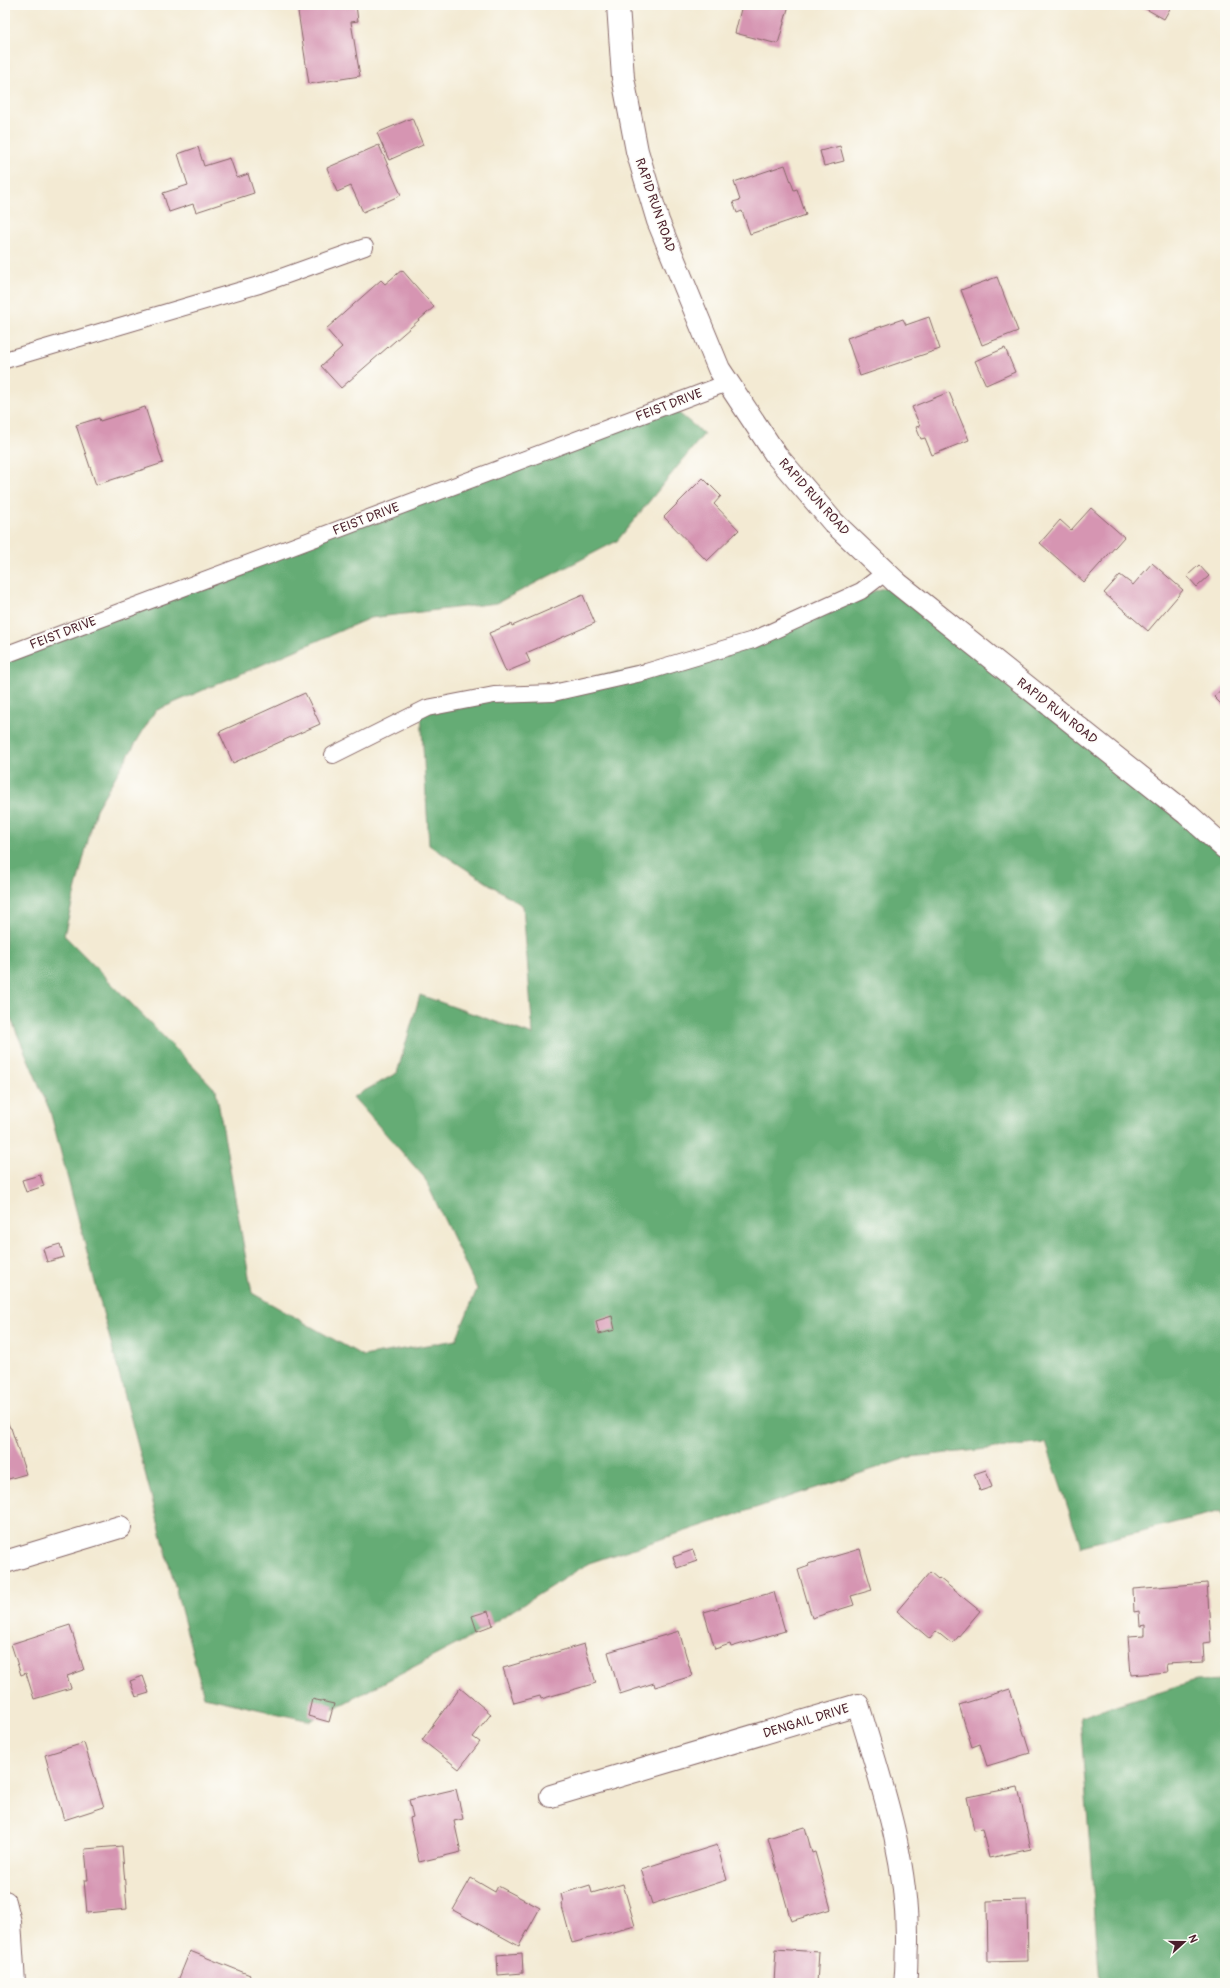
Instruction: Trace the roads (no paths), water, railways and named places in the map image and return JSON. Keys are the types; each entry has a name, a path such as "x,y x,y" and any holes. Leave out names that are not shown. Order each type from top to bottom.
{"street":[{"name":"RAPID RUN ROAD","path":"618,5 623,78 637,151 658,221 719,369 727,383 781,460 833,522 897,584 1186,814 1225,848"},
{"path":"5,1562 120,1527"},
{"name":"DENGAIL DRIVE","path":"551,1796 858,1705 889,1811 900,1855 907,1915 905,1983"},
{"path":"5,1902 10,1922 14,1983"}],"lane":[{"path":"5,360 259,285 365,247"},
{"name":"FEIST DRIVE","path":"5,655 727,383"},
{"path":"333,755 427,708 494,695 553,693 646,672 753,640 862,591 886,572"}]}
